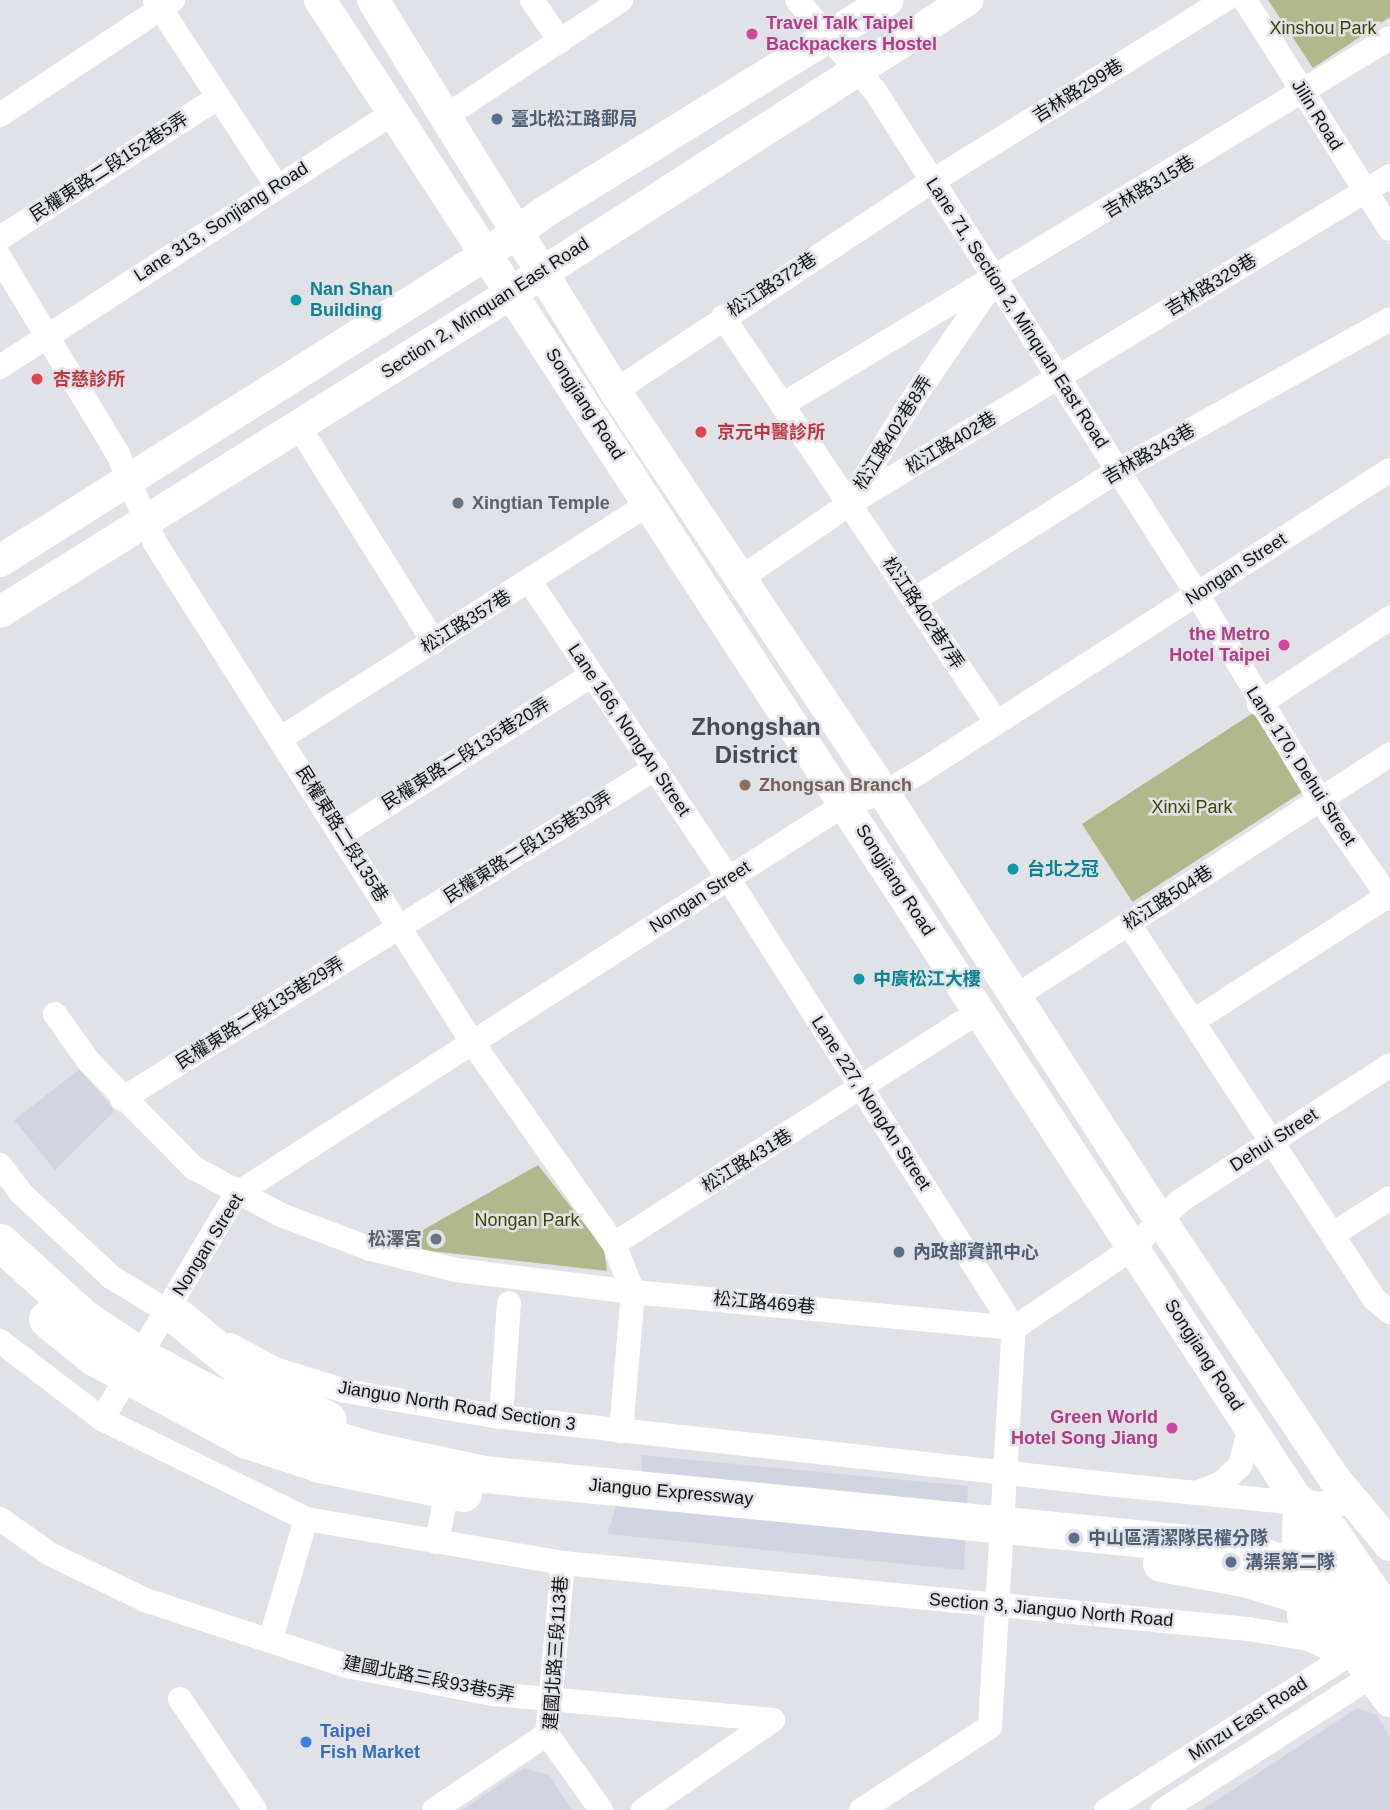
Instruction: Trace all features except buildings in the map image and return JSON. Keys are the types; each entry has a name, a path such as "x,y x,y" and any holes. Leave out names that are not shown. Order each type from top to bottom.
{"highway":[{"name":"Jianguo Expressway","path":"0,1242 85,1319 145,1359 209,1393 279,1422 367,1449 484,1474 1121,1534 1240,1548 1280,1559 1390,1613"},
{"name":"Jianguo Expressway","path":"0,1277 94,1357 171,1401 247,1440 397,1483 482,1496 1202,1569 1312,1599 1390,1642"},
{"path":"173,1315 253,1379 323,1419 386,1435 463,1448 1060,1516 1121,1534"},
{"path":"1299,1503 1330,1531 1390,1620"},
{"path":"1202,1569 1307,1616 1370,1666"}],"main road":[{"name":"Songjiang Road","path":"320,0 1299,1503"},
{"name":"Songjiang Road","path":"373,0 520,233 539,272 615,391 883,793 1160,1218 1352,1504 1390,1545"},
{"path":"0,561 520,233 543,214 888,0"},
{"name":"Section 2, Minquan East Road","path":"0,612 280,434 299,427 967,0"},
{"path":"1299,1503 1298,1540 1390,1702"},
{"path":"1352,1504 1390,1507"}],"street":[{"path":"532,0 560,41"},
{"path":"446,117 621,0"},
{"name":"Lane 71, Section 2, Minquan East Road","path":"797,0 827,39 875,91 1056,378 1119,470 1197,594"},
{"name":"吉林路299巷","path":"931,182 1224,0"},
{"name":"Jilin Road","path":"1245,0 1390,229"},
{"path":"0,115 163,3 276,185"},
{"name":"吉林路315巷","path":"782,405 995,280 1303,93 1390,37"},
{"name":"民權東路二段152巷5弄","path":"0,238 219,97"},
{"name":"Lane 313, Sonjiang Road","path":"0,367 276,185 394,112"},
{"name":"吉林路329巷","path":"1056,378 1390,176"},
{"name":"松江路372巷","path":"615,391 723,317 931,182"},
{"name":"民權東路二段135巷","path":"0,258 49,335 129,480 155,543 343,833 472,1042 614,1244"},
{"name":"松江路402巷8弄","path":"723,317 849,504 909,405 995,280"},
{"name":"吉林路343巷","path":"914,600 1119,470 1390,319"},
{"name":"松江路402巷","path":"741,578 849,504 1056,378"},
{"path":"299,427 435,642"},
{"name":"Nongan Street","path":"102,1419 173,1315 236,1194 845,804 883,793 1390,470"},
{"name":"松江路357巷","path":"281,738 649,504"},
{"name":"松江路402巷7弄","path":"849,504 996,721"},
{"name":"Lane 166, NongAn Street","path":"530,582 590,676 656,768 728,878"},
{"name":"Lane 170, Dehui Street","path":"1197,594 1259,704 1319,799 1389,897"},
{"path":"1259,704 1390,618"},
{"name":"民權東路二段135巷20弄","path":"343,833 590,676"},
{"name":"松江路504巷","path":"1015,997 1390,754"},
{"name":"民權東路二段135巷30弄","path":"399,926 656,768"},
{"name":"Lane 227, NongAn Street","path":"728,878 859,1090 1014,1328"},
{"path":"1195,1020 1389,897"},
{"path":"1129,924 1195,1020 1374,1299 1390,1312"},
{"name":"民權東路二段135巷29弄","path":"122,1099 399,926"},
{"name":"松江路431巷","path":"614,1244 980,1012"},
{"name":"松江路469巷","path":"55,1014 122,1099 194,1168 236,1194 371,1250 456,1270 633,1292 1014,1328"},
{"name":"Dehui Street","path":"1134,1247 1160,1218 1390,1065"},
{"name":"Jianguo North Road Section 3","path":"0,1165 21,1194 111,1277 173,1315 275,1369 345,1391 501,1418 621,1431"},
{"path":"1333,1234 1390,1198"},
{"path":"614,1244 633,1292 621,1431 1195,1493 1299,1503 1352,1504"},
{"path":"862,1810 990,1727 1014,1328 1134,1247"},
{"path":"502,1403 509,1303"},
{"path":"0,1342 102,1419 306,1519 563,1563 998,1606"},
{"path":"1195,1493 1220,1484 1240,1466 1250,1427"},
{"path":"438,1542 443,1510"},
{"path":"271,1638 306,1519"},
{"name":"建國北路三段93巷5弄","path":"6,1523 50,1553 145,1600 271,1638 347,1666 494,1694 773,1720 643,1810"},
{"name":"建國北路三段113巷","path":"563,1563 547,1734 601,1810"},
{"name":"Section 3, Jianguo North Road","path":"998,1606 1260,1631 1309,1639 1370,1666"},
{"name":"Minzu East Road","path":"1163,1810 1370,1666 1390,1627"},
{"name":"Minzu East Road","path":"1106,1810 1370,1666"},
{"path":"180,1699 255,1810"},
{"path":"434,1810 547,1734"}],"shaded area":[{"path":"80,1069 115,1111 55,1170 14,1120"},
{"path":"641,1455 968,1486 964,1570 607,1534 619,1497 644,1495"},
{"path":"1357,1708 1377,1715 1390,1736 1390,1810 1202,1810"},
{"path":"524,1768 549,1775 572,1810 462,1810"}],"green space":[{"name":"Xinshou Park","path":"1268,0 1390,0 1390,17 1313,68"},
{"name":"Xinxi Park","path":"1253,713 1304,791 1133,902 1082,824"},
{"name":"Nongan Park","path":"538,1165 604,1249 607,1271 414,1249 407,1239"}],"place":[{"name":"Travel Talk Taipei Backpackers Hostel","path":"752,34"},
{"name":"臺北松江路郵局","path":"497,119"},
{"name":"Nan Shan Building","path":"296,300"},
{"name":"杏慈診所","path":"37,379"},
{"name":"京元中醫診所","path":"701,432"},
{"name":"Xingtian Temple","path":"458,503"},
{"name":"the Metro Hotel Taipei","path":"1284,645"},
{"name":"Zhongsan Branch","path":"745,785"},
{"name":"台北之冠","path":"1013,869"},
{"name":"中廣松江大樓","path":"859,979"},
{"name":"松澤宮","path":"436,1239"},
{"name":"內政部資訊中心","path":"899,1252"},
{"name":"Green World Hotel Song Jiang","path":"1172,1428"},
{"name":"中山區清潔隊民權分隊","path":"1074,1538"},
{"name":"溝渠第二隊","path":"1231,1562"},
{"name":"Taipei Fish Market","path":"306,1742"}],"district":[{"name":"Zhongshan District","path":"756,741"}]}
